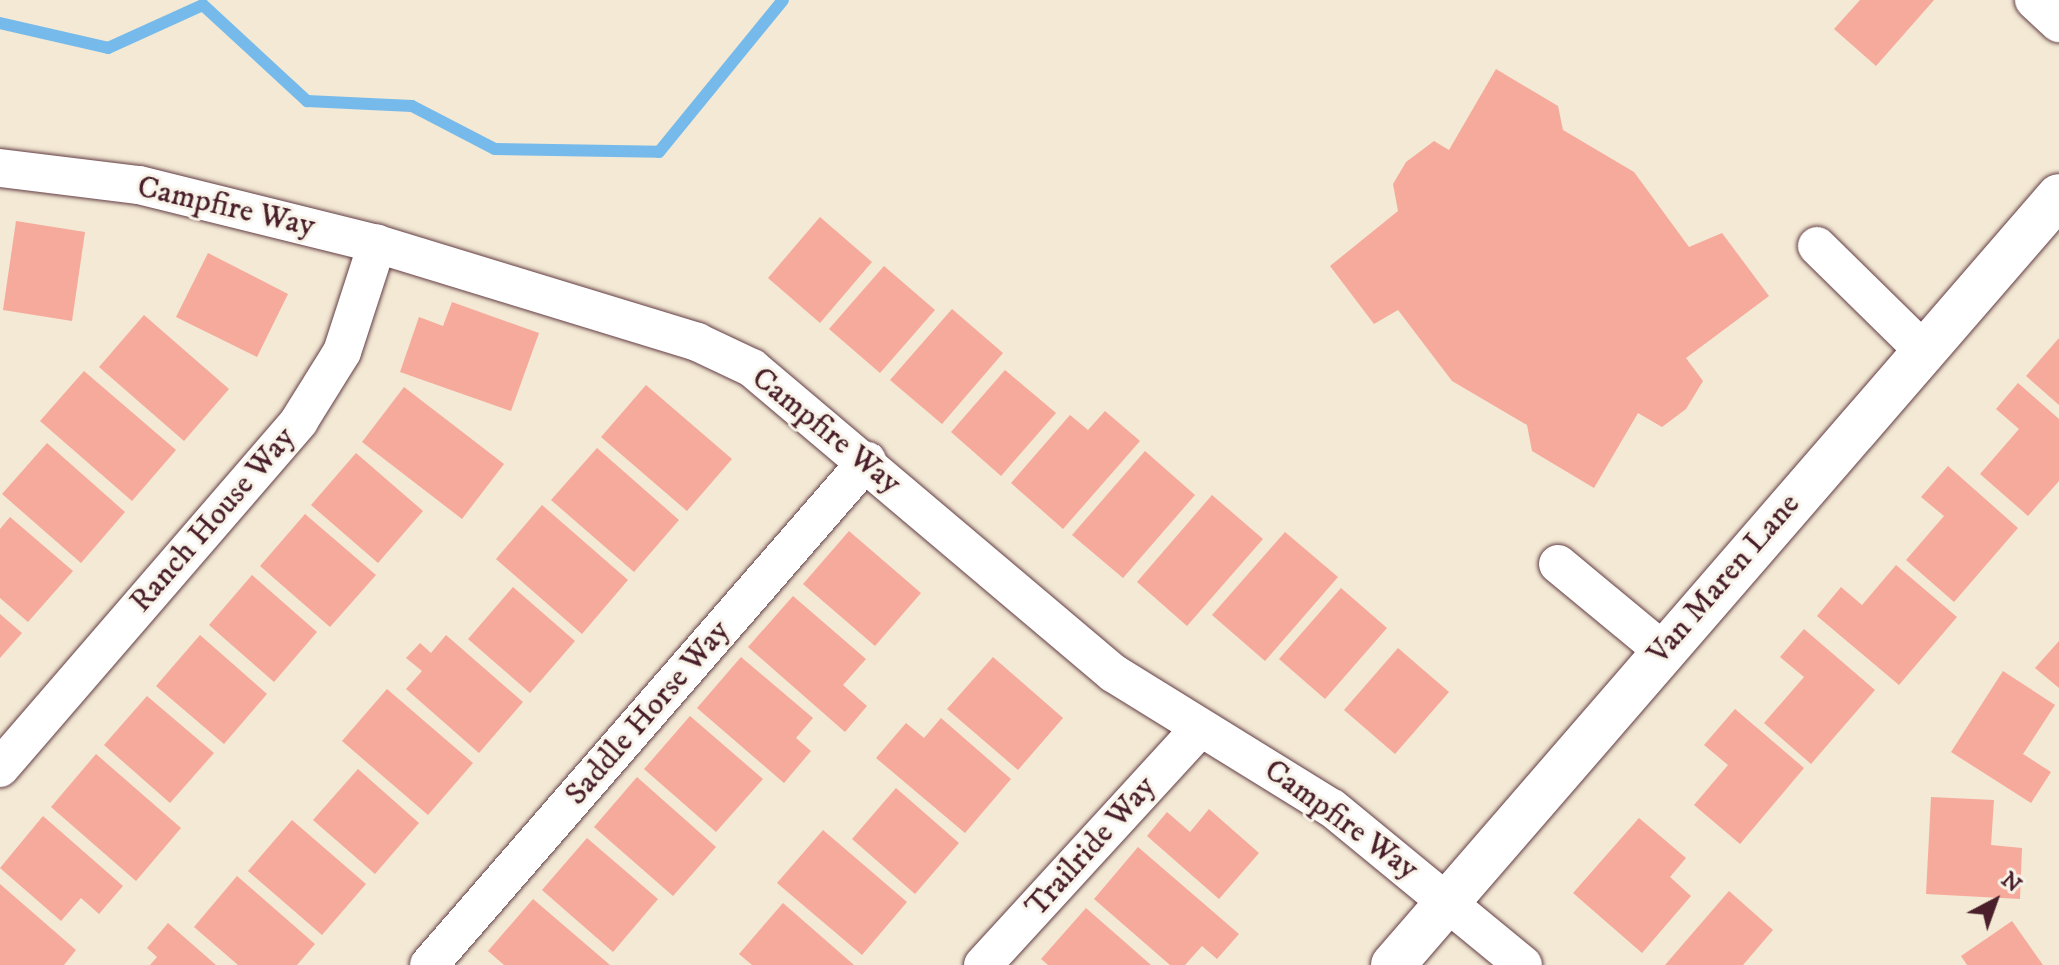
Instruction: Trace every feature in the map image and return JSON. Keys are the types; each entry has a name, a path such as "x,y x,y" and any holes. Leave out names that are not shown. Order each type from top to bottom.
{"main road":[{"name":"Van Maren Lane","path":"1393,965 1662,650 2059,196"}],"street":[{"name":"Campfire Way","path":"0,168 139,185 377,244 697,342 752,368 867,461 1113,673 1200,728 1295,782 1447,900 1523,965"},
{"name":"Ranch House Way","path":"0,768 299,421 342,352 377,244"},
{"path":"1817,246 1924,351"},
{"name":"Saddle Horse Way","path":"429,965 867,461"},
{"path":"1558,564 1662,650"},
{"name":"Trailride Way","path":"983,965 1200,728"}],"building":[{"path":"1860,0 1934,0 1876,66 1834,29"},
{"path":"1496,69 1558,106 1563,130 1634,172 1689,247 1722,233 1769,296 1686,358 1703,381 1686,409 1662,427 1638,413 1594,488 1532,451 1527,425 1452,381 1398,310 1374,324 1330,266 1398,211 1393,184 1406,162 1434,141 1449,150"},
{"path":"820,217 872,262 820,323 768,278"},
{"path":"16,221 85,232 72,321 3,310"},
{"path":"208,253 288,294 257,357 176,317"},
{"path":"884,266 935,310 880,373 829,329"},
{"path":"452,302 539,333 511,411 400,372 419,317 443,326"},
{"path":"952,309 1003,353 942,424 890,380"},
{"path":"144,315 229,389 184,441 99,367"},
{"path":"2059,338 2059,405 2026,376"},
{"path":"1005,370 1056,413 1001,476 951,432"},
{"path":"84,371 176,450 132,501 40,421"},
{"path":"2018,383 2059,419 2059,481 2028,516 1980,474 2019,429 1996,409"},
{"path":"646,385 732,459 687,511 601,437"},
{"path":"404,387 504,464 462,519 362,442"},
{"path":"1105,411 1140,441 1063,529 1011,483 1070,415 1088,430"},
{"path":"47,443 125,512 81,563 2,494"},
{"path":"597,448 679,520 634,572 551,500"},
{"path":"1145,451 1195,495 1123,578 1072,535"},
{"path":"356,453 423,511 378,563 311,505"},
{"path":"1948,466 2018,528 1954,602 1906,560 1944,516 1921,497"},
{"path":"1212,495 1263,539 1187,626 1137,582"},
{"path":"542,505 628,580 582,634 496,559"},
{"path":"305,514 376,575 330,627 260,566"},
{"path":"10,517 73,571 28,622 0,598 0,529"},
{"path":"849,531 921,593 875,646 803,584"},
{"path":"1285,532 1338,577 1265,661 1212,615"},
{"path":"1896,565 1957,617 1899,685 1817,616 1841,587 1862,605"},
{"path":"252,575 317,632 274,682 209,625"},
{"path":"513,587 575,641 530,693 468,639"},
{"path":"1341,588 1387,628 1325,699 1279,659"},
{"path":"793,596 866,659 843,685 867,706 845,732 748,647"},
{"path":"0,614 22,633 0,658"},
{"path":"1804,629 1875,690 1811,764 1764,723 1804,677 1780,657"},
{"path":"200,635 267,694 224,744 156,686"},
{"path":"446,635 523,702 479,753 406,689 422,671 406,658 420,643 431,653"},
{"path":"2059,641 2059,688 2035,668"},
{"path":"1398,648 1449,692 1395,754 1344,710"},
{"path":"741,657 813,718 796,738 811,751 784,783 697,708"},
{"path":"993,657 1063,718 1018,770 947,709"},
{"path":"2003,671 2055,705 2023,754 2051,772 2031,803 1951,752"},
{"path":"387,689 473,763 428,815 342,741"},
{"path":"147,696 214,753 170,803 104,745"},
{"path":"1735,709 1804,768 1740,844 1694,805 1728,765 1704,745"},
{"path":"690,716 763,779 716,832 644,769"},
{"path":"941,718 1011,779 965,833 876,758 906,723 924,738"},
{"path":"96,754 181,828 136,881 51,807"},
{"path":"358,769 419,823 375,874 313,820"},
{"path":"637,777 716,847 673,896 594,827"},
{"path":"896,788 959,843 915,894 852,839"},
{"path":"1931,797 1994,800 1991,845 2022,848 2020,899 1926,894"},
{"path":"1209,809 1259,853 1219,899 1147,836 1167,812 1190,832"},
{"path":"43,816 123,886 99,914 81,898 61,921 0,868"},
{"path":"1639,818 1686,858 1670,877 1691,896 1642,953 1573,893"},
{"path":"292,820 366,884 322,935 248,871"},
{"path":"823,830 907,902 862,955 777,883"},
{"path":"587,838 658,899 613,952 542,890"},
{"path":"1138,847 1239,934 1217,959 1202,946 1185,965 1170,965 1094,899"},
{"path":"237,876 315,944 297,965 238,965 194,927"},
{"path":"0,884 76,950 64,965 0,965"},
{"path":"1729,891 1773,930 1743,965 1665,965"},
{"path":"533,899 610,965 504,965 488,951"},
{"path":"783,903 854,965 752,965 739,954"},
{"path":"1086,908 1151,965 1048,965 1041,959"},
{"path":"2012,921 2043,965 1967,965 1961,956"},
{"path":"168,923 216,965 150,965 157,957 147,948"}],"waterway":[{"path":"0,23 108,48 203,5 307,101 412,106 495,149 659,152 783,0"}]}
